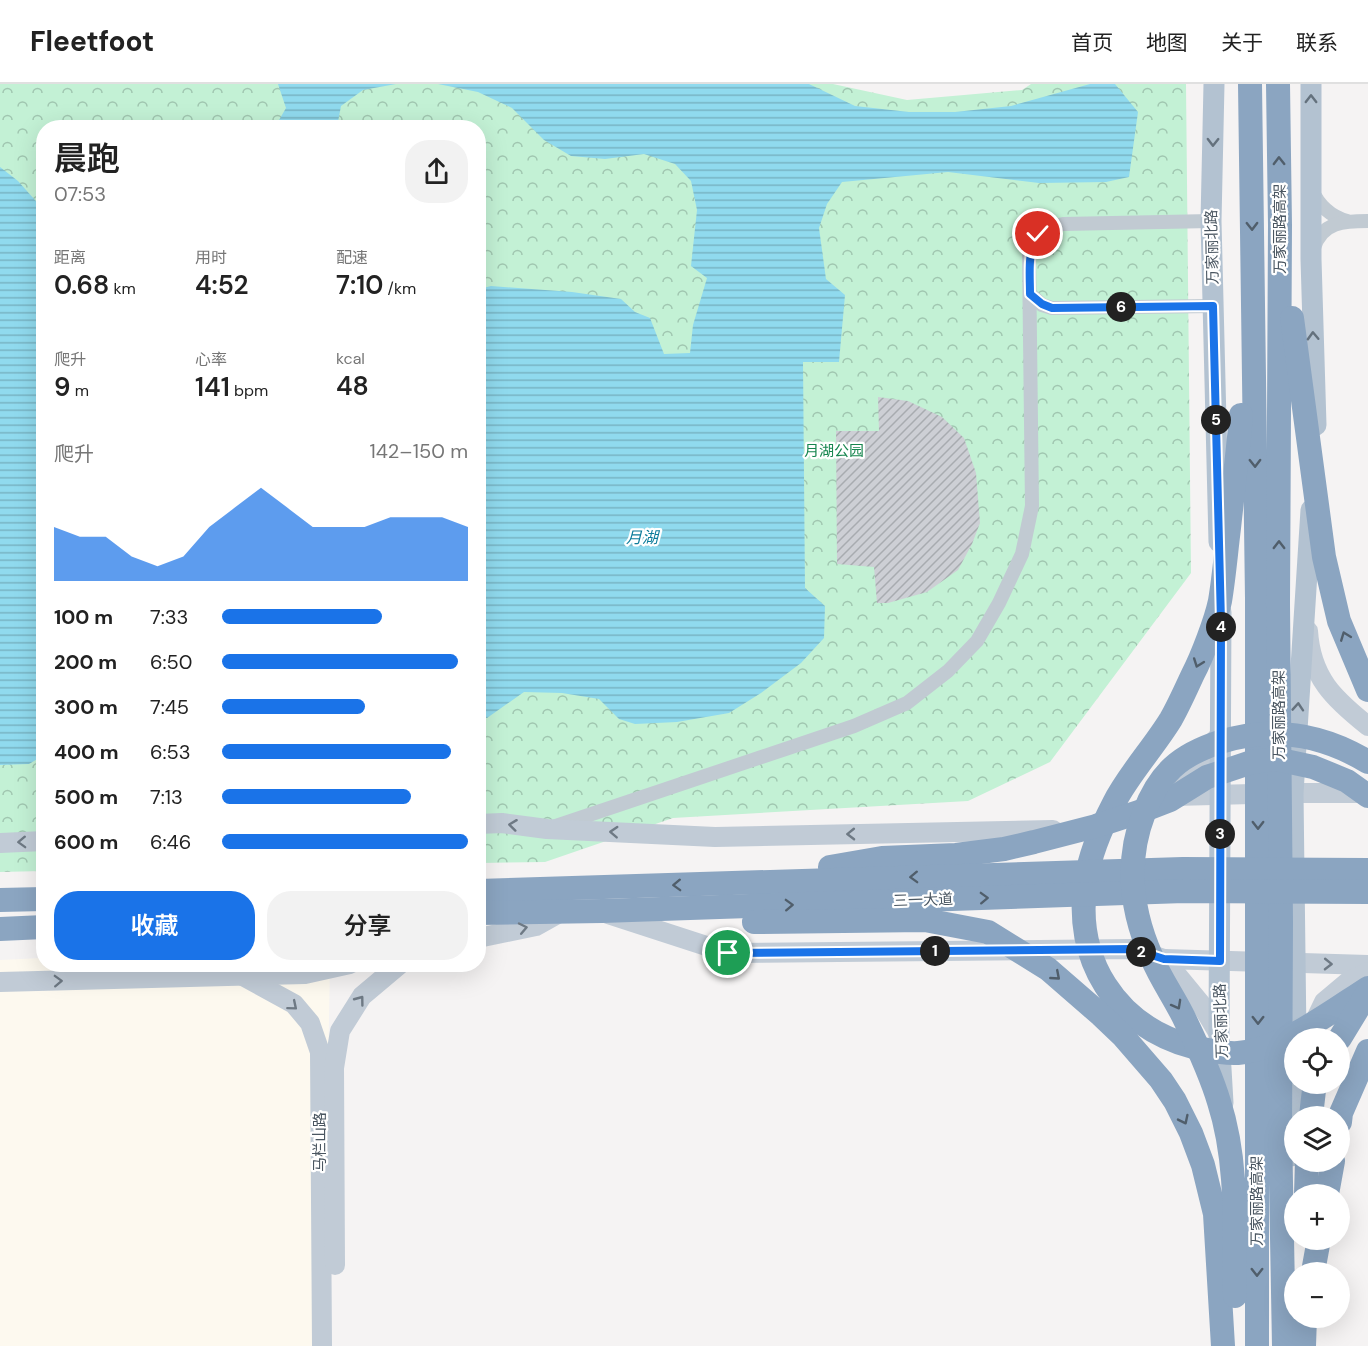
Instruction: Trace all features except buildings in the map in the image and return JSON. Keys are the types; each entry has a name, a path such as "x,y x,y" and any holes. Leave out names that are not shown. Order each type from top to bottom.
{"highway":[{"name":"万家丽路高架","path":"1250,84 1257,598 1257,1346"},
{"name":"万家丽路高架","path":"1278,84 1280,1129 1284,1346"},
{"path":"1280,225 1324,557 1339,621 1368,690"},
{"path":"1252,269 1237,463 1219,603 1195,672 1171,719 1114,802 1086,877 1083,921 1098,974 1103,985 1119,1005 1149,1028 1173,1042 1203,1050 1237,1053 1260,1049 1301,1030 1368,990"},
{"path":"1235,1346 1234,1190 1230,1154 1219,1103 1186,1022 1152,959 1141,929 1131,877 1136,838 1149,800 1159,781 1180,759 1205,747 1236,737 1288,733 1333,743 1368,762"},
{"path":"725,883 882,858 956,855 1004,849 1045,840 1139,812 1170,800 1207,777 1252,762 1276,759 1313,767 1347,781 1368,795"},
{"name":"三一大道","path":"486,891 725,883 1337,880 1368,870"},
{"name":"三一大道","path":"486,913 661,909 1183,880"},
{"name":"三一大道","path":"1337,880 1368,892"},
{"path":"0,900 36,899"},
{"path":"661,909 709,922 925,920 988,932 1048,969 1122,1035 1161,1080 1175,1101 1191,1133 1203,1165 1215,1214 1222,1346"},
{"path":"0,929 36,927"},
{"path":"1346,1028 1368,990"},
{"path":"1344,1106 1368,1051"},
{"path":"1304,1346 1305,1328"}],"main road":[{"name":"万家丽北路","path":"1214,84 1213,306 1221,622 1219,1034 1223,1077 1222,1346"},
{"path":"1296,1028 1293,793 1316,436 1311,258 1311,84"},
{"path":"1305,594 1309,642 1321,680 1334,698 1368,726"},
{"path":"486,824 715,837 1084,829 1144,811 1172,796 1192,779 1221,732"},
{"path":"1172,796 1293,793 1368,795"},
{"path":"0,843 36,841"},
{"path":"486,936 536,926 565,910"},
{"path":"602,911 728,953 1133,949 1164,959 1368,965"},
{"path":"1164,959 1201,1004 1219,1034"},
{"path":"0,982 315,972"},
{"name":"马栏山路","path":"335,1346 334,1068 340,1032 363,996 391,972"},
{"path":"1311,1028 1324,1002 1349,981 1368,972"},
{"name":"马栏山路","path":"243,976 294,1004 310,1023 320,1052 322,1346"},
{"path":"1293,1094 1289,1196 1293,1346"}],"street":[{"path":"1311,187 1323,208 1330,214 1347,221"},
{"path":"547,829 854,726 907,703 948,671 977,641 999,603 1022,554 1032,506 1029,255 1032,243 1038,234 1048,227 1063,224 1212,221"},
{"path":"1311,258 1317,239 1331,226 1347,221 1368,221"},
{"path":"1030,294 1042,304 1052,308 1213,306"},
{"path":"1030,328 1042,314 1052,308"}],"shaded area":[{"path":"36,958 36,972 330,972 327,1129 330,1346 0,1346 0,960"}],"green space":[{"name":"月湖公园","path":"0,84 833,84 907,100 1022,90 1031,84 1186,84 1191,573 1050,762 968,801 673,818 545,862 486,863 486,120 36,120 36,871 0,872"}],"water":[{"path":"278,84 396,84 363,90 341,106 338,120 279,120 286,108"},
{"name":"月湖","path":"438,84 809,84 855,106 909,112 955,112 1011,106 1090,84 1115,84 1138,112 1129,177 1106,182 1039,183 948,172 842,182 827,204 819,228 826,279 845,295 839,362 803,362 805,588 825,606 824,638 801,663 761,693 729,713 677,722 635,724 619,719 599,699 562,693 524,692 486,718 486,287 572,292 621,299 635,312 650,318 664,354 690,353 693,325 707,278 691,266 697,210 691,181 675,164 644,154 605,159 571,156 544,140 512,108 478,92"},
{"path":"0,167 18,181 36,201 36,760 29,764 0,765"}],"route":[{"path":"728,953 1133,949 1164,959 1220,961 1221,622 1213,306 1052,308 1042,304 1030,294 1029,255 1032,243 1038,234"}]}
